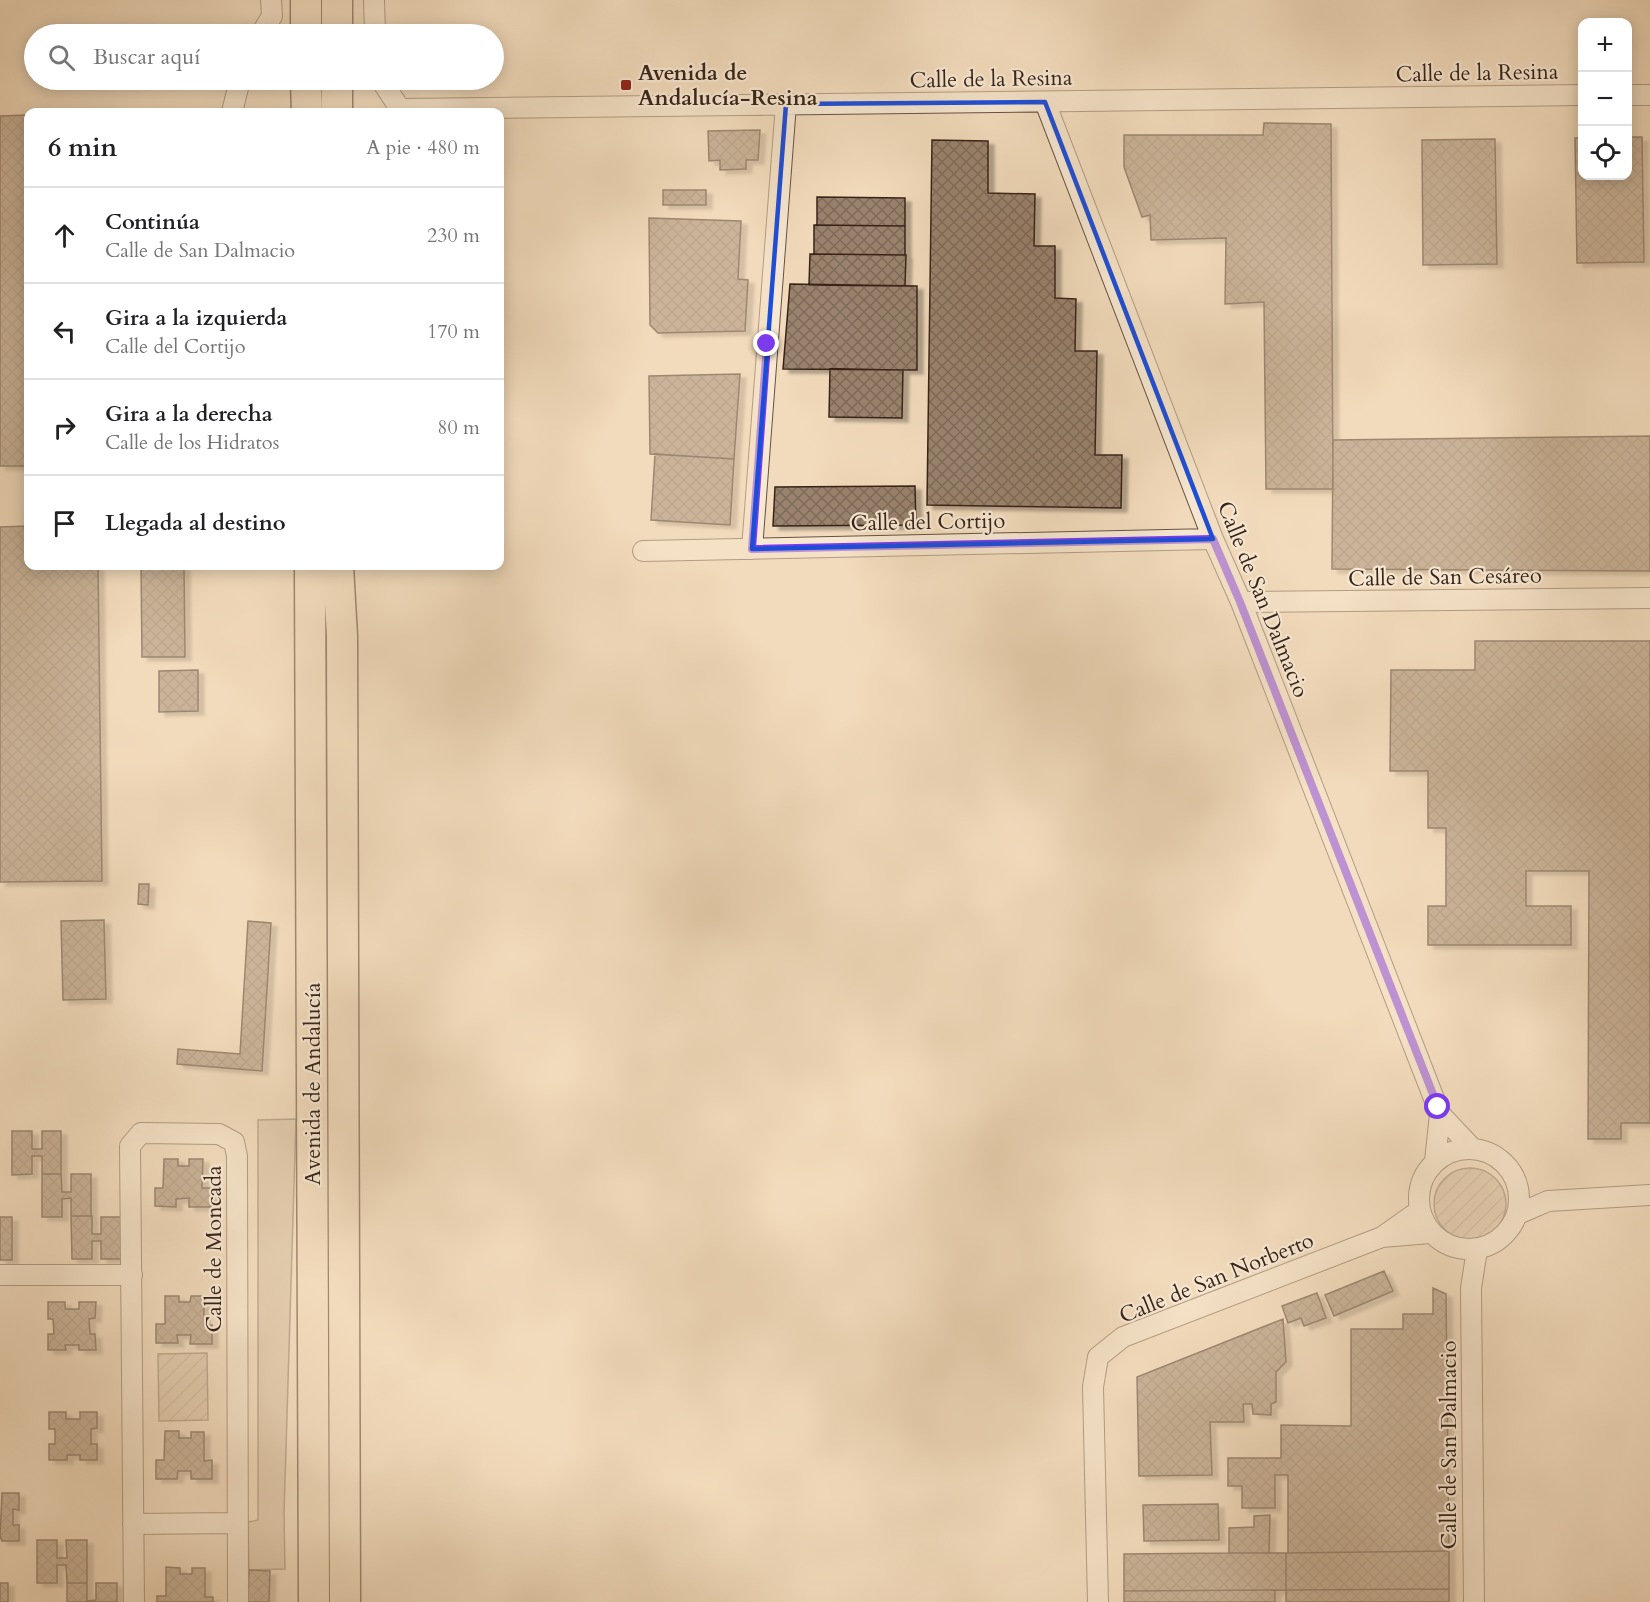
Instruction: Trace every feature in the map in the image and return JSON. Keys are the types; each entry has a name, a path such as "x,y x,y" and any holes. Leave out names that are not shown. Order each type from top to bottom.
{"main road":[{"path":"306,0 306,24"},
{"path":"306,90 306,108"},
{"path":"337,90 337,108"},
{"name":"Avenida de Andalucía","path":"309,570 314,1602"},
{"name":"Avenida de Andalucía","path":"338,570 342,636 345,1602"}],"street":[{"path":"267,24 272,16 271,0"},
{"path":"375,24 374,0 383,0"},
{"path":"233,108 238,90"},
{"path":"348,90 348,108"},
{"path":"387,90 399,108"},
{"name":"Calle de la Resina","path":"504,109 1578,95"},
{"path":"1632,95 1650,95"},
{"name":"Calle de San Dalmacio","path":"1045,102 1213,539 1240,602 1440,1114 1473,1149"},
{"path":"752,549 786,104"},
{"name":"Calle del Cortijo","path":"643,552 1213,539"},
{"name":"Avenida de Andalucía","path":"342,636 350,593 350,570"},
{"name":"Calle de San Cesáreo","path":"1240,602 1650,598"},
{"name":"Calle de San Dalmacio","path":"1436,1161 1440,1114"},
{"name":"Calle de Moncada","path":"134,1602 130,1146 141,1133 219,1134 234,1142 237,1156 238,1602"},
{"path":"1473,1149 1492,1154 1508,1166 1518,1184 1518,1214 1510,1231 1495,1244 1477,1250 1450,1247 1430,1233 1419,1211 1420,1184 1436,1161 1453,1151 1473,1149"},
{"path":"1518,1184 1548,1201"},
{"path":"1518,1214 1548,1201 1650,1195"},
{"name":"Calle de San Norberto","path":"1098,1602 1093,1387 1098,1357 1123,1337 1382,1237 1419,1211"},
{"name":"Calle de San Norberto","path":"1382,1237 1430,1233"},
{"name":"Calle de San Dalmacio","path":"1450,1247 1471,1288"},
{"name":"Calle de San Dalmacio","path":"1474,1602 1471,1288 1477,1250"},
{"path":"0,1275 132,1275"},
{"path":"133,1524 237,1523"}],"highlighted area":[{"path":"1045,102 1213,539 752,549 786,104"}],"shaded area":[{"path":"296,1119 284,1514 285,1569 249,1570 248,1522 258,1520 258,1120"},
{"path":"1470,1168 1490,1174 1500,1184 1506,1204 1500,1224 1490,1234 1470,1240 1450,1234 1440,1224 1434,1204 1440,1184 1450,1174"},
{"path":"207,1353 208,1420 159,1421 158,1354"}],"building":[{"path":"24,115 24,466 0,466 0,116"},
{"path":"1264,123 1331,124 1333,489 1266,489 1264,302 1225,304 1226,238 1151,240 1150,215 1142,217 1124,167 1124,135 1263,135"},
{"path":"760,130 758,160 746,160 746,169 720,170 720,160 709,161 708,131"},
{"path":"1632,137 1642,137 1644,262 1577,263 1575,138 1578,138 1578,180 1632,180"},
{"path":"1495,139 1497,264 1423,265 1422,140"},
{"path":"932,140 988,141 988,193 1035,194 1034,246 1055,246 1055,298 1076,299 1075,351 1097,351 1095,455 1122,455 1121,508 927,505"},
{"path":"663,190 706,190 706,205 663,205"},
{"path":"817,197 905,198 905,226 817,225"},
{"path":"649,218 741,221 738,279 748,280 745,331 658,333 650,325"},
{"path":"814,225 905,226 905,255 814,254"},
{"path":"810,254 906,255 905,286 809,285"},
{"path":"790,284 917,286 917,370 783,369"},
{"path":"830,369 903,370 902,418 829,417"},
{"path":"740,374 734,459 650,454 649,376"},
{"path":"1650,436 1650,571 1332,569 1333,440"},
{"path":"655,454 734,459 730,525 651,520"},
{"path":"915,486 916,525 773,526 775,487"},
{"path":"24,526 24,570 98,570 102,881 0,882 0,527"},
{"path":"141,570 184,570 185,657 142,657"},
{"path":"1475,641 1650,641 1650,1123 1621,1123 1621,1139 1588,1139 1589,871 1526,871 1526,906 1571,906 1571,945 1428,945 1428,906 1446,906 1446,828 1428,828 1428,771 1390,771 1391,670 1475,670"},
{"path":"198,670 198,711 159,712 159,671"},
{"path":"139,884 149,884 148,905 138,904"},
{"path":"104,920 106,999 63,1000 61,921"},
{"path":"248,921 271,923 262,1071 177,1064 178,1049 240,1054"},
{"path":"12,1131 32,1131 32,1149 42,1149 42,1131 61,1131 61,1174 42,1174 42,1156 32,1156 32,1174 12,1175"},
{"path":"164,1159 178,1159 178,1166 189,1166 189,1159 203,1159 202,1188 211,1188 211,1207 189,1207 189,1198 176,1199 176,1207 155,1206 155,1188 163,1188"},
{"path":"42,1174 61,1174 62,1192 71,1192 71,1174 91,1174 91,1216 71,1216 71,1198 62,1199 62,1217 42,1217"},
{"path":"71,1216 92,1216 92,1234 101,1234 101,1217 121,1217 122,1259 101,1259 101,1241 92,1241 92,1259 72,1259"},
{"path":"0,1217 12,1217 12,1260 0,1260"},
{"path":"1384,1271 1393,1291 1334,1316 1325,1295"},
{"path":"1433,1288 1446,1294 1449,1551 1288,1553 1288,1475 1275,1475 1275,1508 1242,1508 1242,1486 1228,1486 1228,1458 1281,1458 1281,1425 1351,1426 1351,1329 1403,1329 1403,1314 1433,1314"},
{"path":"1317,1293 1326,1318 1304,1326 1301,1318 1288,1323 1282,1306"},
{"path":"165,1296 179,1296 179,1302 190,1302 191,1296 204,1296 204,1325 212,1325 212,1344 190,1344 191,1335 177,1335 178,1343 156,1343 156,1324 165,1324"},
{"path":"48,1302 65,1302 65,1309 79,1309 79,1302 96,1302 95,1318 89,1319 90,1334 95,1334 96,1350 79,1350 79,1345 65,1345 66,1350 48,1350 48,1334 54,1334 53,1319 48,1319"},
{"path":"1283,1319 1286,1362 1276,1372 1276,1402 1271,1404 1271,1415 1253,1414 1252,1404 1243,1404 1244,1422 1210,1422 1212,1475 1139,1476 1137,1377"},
{"path":"49,1412 66,1412 66,1419 80,1419 80,1412 97,1412 97,1428 91,1429 91,1444 97,1444 97,1460 80,1460 80,1455 67,1455 67,1460 49,1460 49,1444 55,1444 55,1429 49,1429"},
{"path":"165,1431 179,1431 179,1438 191,1438 191,1432 204,1432 204,1461 212,1460 212,1479 191,1479 191,1471 178,1471 177,1479 156,1479 156,1460 164,1460"},
{"path":"2,1493 19,1493 19,1510 13,1509 13,1525 19,1525 19,1541 2,1541 0,1536"},
{"path":"1218,1504 1219,1540 1144,1541 1143,1505"},
{"path":"1270,1515 1269,1553 1229,1553 1229,1528 1254,1527 1254,1516"},
{"path":"37,1540 57,1540 57,1558 67,1558 66,1540 87,1540 87,1583 67,1583 66,1565 57,1565 57,1583 37,1583"},
{"path":"1449,1551 1449,1589 1286,1590 1286,1553"},
{"path":"1286,1553 1286,1590 1124,1591 1124,1554"},
{"path":"166,1567 180,1568 180,1574 192,1574 192,1568 205,1568 205,1597 213,1597 213,1602 157,1602 157,1596 166,1596"},
{"path":"249,1570 270,1571 269,1602 248,1602"},
{"path":"0,1583 8,1583 8,1602 0,1602"},
{"path":"67,1583 87,1583 87,1601 96,1600 96,1583 117,1583 117,1602 67,1602"},
{"path":"1449,1589 1449,1602 1286,1602 1286,1590"},
{"path":"1275,1590 1275,1602 1124,1602 1124,1591"}],"place":[{"name":"Avenida de Andalucía-Resina","path":"626,85"}],"route":[{"path":"767,344 752,549 1213,539 1240,602 1438,1107"}]}
